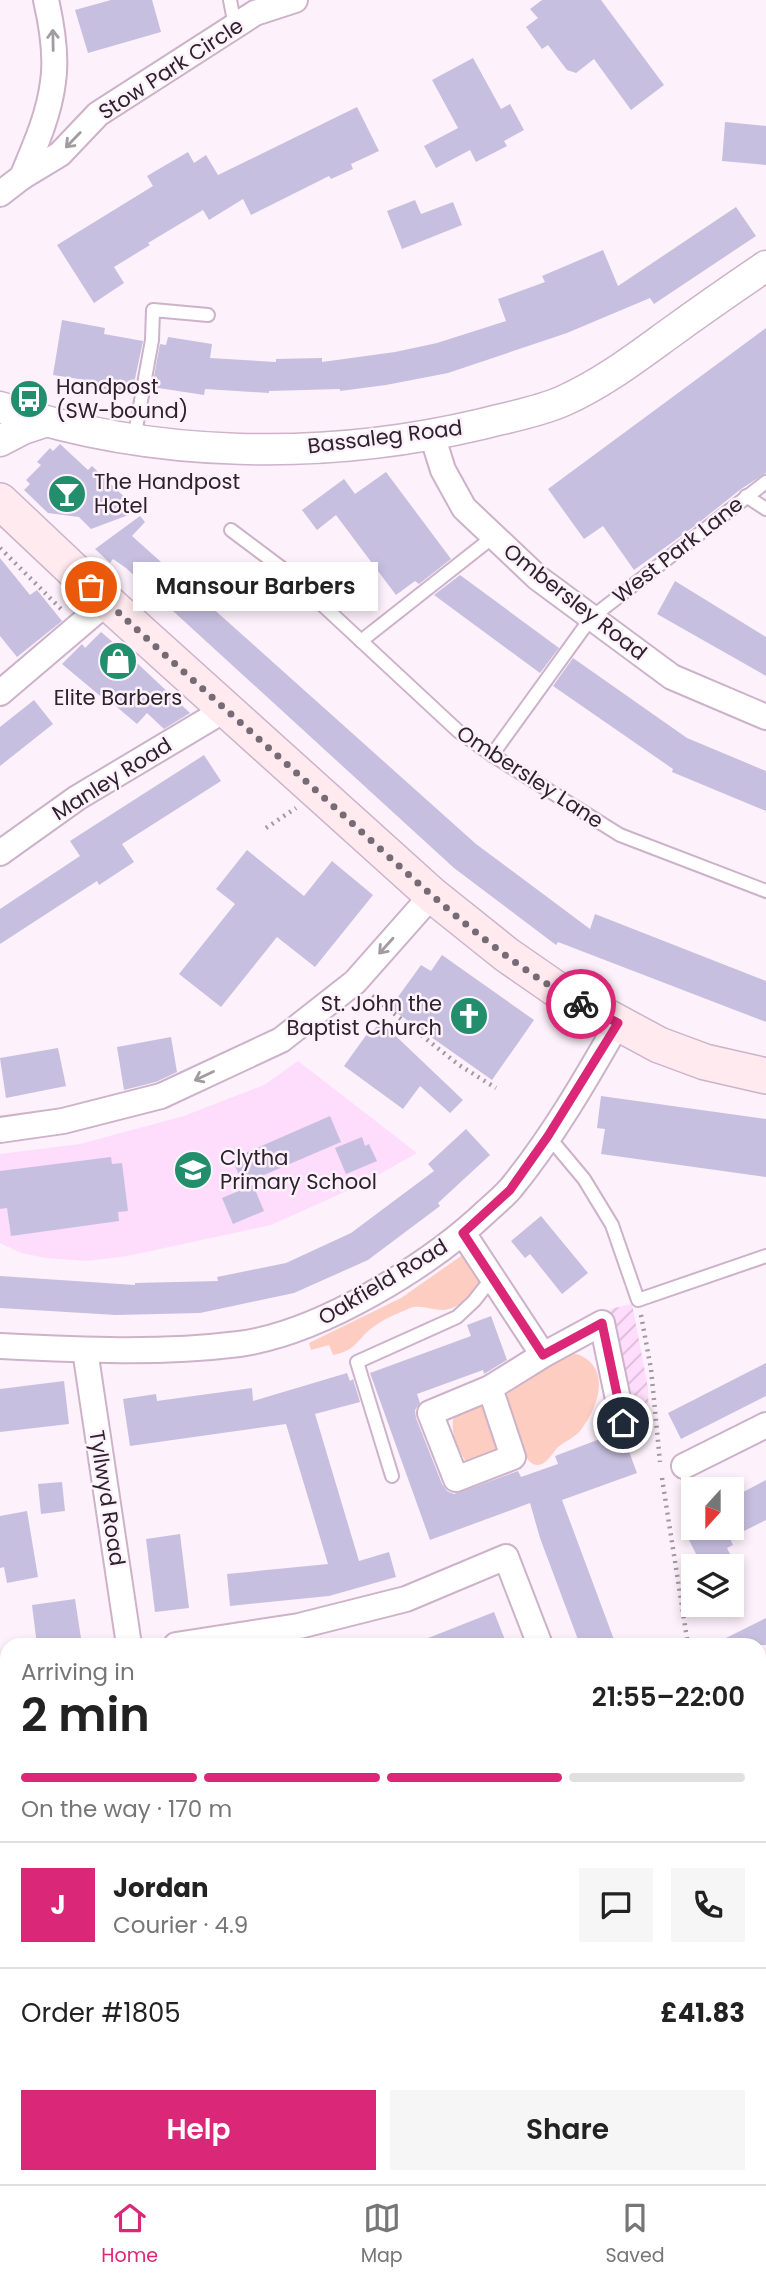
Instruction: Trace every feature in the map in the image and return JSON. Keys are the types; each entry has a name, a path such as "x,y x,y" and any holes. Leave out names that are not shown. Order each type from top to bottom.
{"main road":[{"path":"0,501 107,602 432,895 506,955 559,991 659,1045 705,1062 766,1076"}],"street":[{"name":"Stow Park Circle","path":"22,177 41,133 54,82 52,29 46,0"},
{"name":"Stow Park Circle","path":"0,194 60,154 98,114 255,13 295,0"},
{"name":"Bassaleg Road","path":"0,407 44,422 134,439 238,450 337,446 432,436 520,415 561,402 607,379 766,266"},
{"path":"0,441 44,422"},
{"name":"Ombersley Road","path":"432,436 443,470 464,508 538,578 672,677 766,717"},
{"path":"0,693 107,602"},
{"name":"Manley Road","path":"0,853 77,798 226,709"},
{"path":"0,1130 63,1121 161,1096 281,1041 355,982 432,895"},
{"name":"Oakfield Road","path":"0,1346 135,1352 242,1344 307,1326 393,1280 463,1233 510,1190 548,1136 618,1023"},
{"path":"463,1233 543,1355"},
{"path":"490,1388 602,1323 623,1423"},
{"name":"Tyllwyd Road","path":"85,1350 128,1638"},
{"path":"684,1466 766,1426"},
{"path":"221,1638 299,1626 407,1599 506,1557 537,1638"}],"lane":[{"path":"230,0 235,26"},
{"path":"134,439 152,340 153,310 208,315"},
{"name":"West Park Lane","path":"492,755 591,618 766,482"},
{"path":"746,496 766,509"},
{"name":"Ombersley Lane","path":"231,530 287,572 458,731 492,755 620,835 766,891"},
{"path":"361,641 493,537"},
{"path":"548,1136 584,1179 612,1224 638,1300 766,1256"},
{"path":"392,1476 357,1362 457,1317 492,1278"}],"path":[{"path":"0,548 78,627"},
{"path":"266,828 296,807"},
{"path":"355,982 459,1065 496,1088"}],"shaded area":[{"name":"Clytha Primary School","path":"298,1061 417,1153 360,1185 271,1225 127,1256 87,1261 21,1253 0,1243 0,1154 80,1144 184,1116 264,1085"},
{"path":"464,1254 481,1281 460,1304 443,1310 410,1308 376,1325 353,1347 341,1353 333,1355 329,1345 311,1350 309,1343 401,1298"},
{"path":"632,1304 648,1388 649,1420 635,1424 635,1419 630,1419 610,1309"},
{"path":"577,1354 588,1360 599,1378 599,1389 592,1411 578,1433 558,1447 545,1462 533,1464 521,1447 508,1411 506,1395 559,1355"},
{"path":"484,1403 504,1448 467,1464 454,1435 454,1416"}],"building":[{"path":"111,0 152,0 161,32 88,53 75,10"},
{"path":"542,0 601,0 664,85 631,110 594,59 576,73 567,70 548,45 542,49 526,27 538,18 530,9"},
{"path":"473,58 501,109 510,104 524,130 504,141 507,146 476,162 470,150 436,168 424,146 458,128 432,80"},
{"path":"357,107 379,151 351,164 353,169 331,179 329,176 251,215 243,199 209,220 203,210 114,267 124,283 94,303 57,245 153,186 147,176 188,152 194,163 206,155 218,175"},
{"path":"725,122 766,126 766,165 722,161"},
{"path":"415,200 421,214 453,202 462,225 402,249 387,211"},
{"path":"736,207 756,236 654,304 650,298 567,333 448,373 340,391 269,393 205,389 204,395 152,387 160,344 166,345 168,337 212,344 210,358 276,362 276,359 322,358 322,362 437,343 506,321 498,299 545,282 542,276 603,250 618,286"},
{"path":"62,320 105,328 104,334 143,341 132,393 91,387 92,381 53,375"},
{"path":"766,328 766,473 634,570 603,526 584,539 548,489"},
{"path":"60,444 88,470 92,466 139,511 91,529 79,517 48,513 24,490 30,484 26,480 41,465 37,462 50,448 53,451"},
{"path":"386,472 451,559 419,584 415,581 396,595 336,515 317,530 302,510 344,479 355,494"},
{"path":"140,516 145,522 132,536 476,844 590,929 595,914 766,981 766,1022 558,942 556,945 454,868 126,568 113,559 110,563 95,549"},
{"path":"0,558 30,595 37,590 62,621 17,657 0,636"},
{"path":"460,575 559,648 540,673 434,595"},
{"path":"675,581 766,637 766,676 657,614"},
{"path":"101,632 190,713 164,729 147,713 137,724 62,664 82,644 85,648"},
{"path":"573,658 687,738 766,771 766,811 672,772 673,769 553,686"},
{"path":"34,700 53,724 0,766 0,727"},
{"path":"204,755 221,781 122,844 134,862 99,885 97,881 0,944 0,909 80,856 70,841"},
{"path":"247,850 304,896 332,861 373,895 315,967 277,937 221,1007 179,974 235,904 216,889"},
{"name":"St. John the Baptist Church","path":"442,955 534,1020 492,1080 390,1008 421,965 431,971"},
{"path":"380,1021 463,1100 450,1113 420,1086 403,1109 344,1066"},
{"path":"171,1037 177,1072 156,1082 124,1090 117,1047"},
{"path":"58,1048 66,1086 6,1098 0,1058"},
{"path":"601,1096 766,1119 766,1177 601,1154 605,1129 597,1128"},
{"path":"330,1116 341,1142 243,1184 232,1159"},
{"path":"466,1129 490,1155 438,1203 440,1206 368,1260 294,1293 200,1313 116,1315 0,1308 0,1276 135,1285 218,1281 217,1277 286,1263 351,1233 434,1171 428,1164"},
{"path":"362,1137 365,1146 369,1144 377,1161 346,1174 335,1148"},
{"path":"111,1157 112,1164 122,1163 128,1211 118,1212 119,1221 11,1236 7,1208 0,1209 0,1171"},
{"path":"253,1185 264,1211 233,1224 222,1198"},
{"path":"541,1216 588,1273 562,1294 530,1254 525,1258 511,1241"},
{"path":"491,1316 507,1360 484,1374 483,1370 417,1394 420,1403 415,1410 416,1418 447,1491 454,1494 518,1471 521,1477 558,1464 555,1456 613,1434 624,1438 637,1473 562,1500 613,1638 577,1638 540,1538 530,1503 430,1540 370,1373 471,1336 467,1325"},
{"path":"766,1363 766,1396 681,1439 668,1413"},
{"path":"347,1373 350,1381 353,1379 360,1402 315,1414 359,1561 389,1552 396,1577 329,1596 230,1606 227,1574 328,1564 286,1424 130,1446 123,1399 156,1394 157,1401 252,1388 253,1401"},
{"path":"64,1381 69,1424 0,1432 0,1389"},
{"path":"766,1480 766,1520 744,1531 744,1492"},
{"path":"62,1482 65,1511 41,1514 38,1484"},
{"path":"27,1511 38,1577 7,1583 4,1567 0,1568 0,1516"},
{"path":"180,1534 189,1608 155,1612 146,1539"},
{"path":"689,1540 731,1540 733,1545 727,1548 730,1554 696,1554"},
{"path":"75,1599 81,1638 36,1638 32,1605"},
{"path":"494,1612 504,1638 428,1638"},
{"path":"766,1618 766,1638 726,1638"}],"way so far":[{"path":"91,587 432,895 506,955 581,1004"}],"place":[{"name":"Handpost (SW-bound)","path":"29,399"},
{"name":"The Handpost Hotel","path":"67,494"},
{"name":"Mansour Barbers","path":"91,587"},
{"name":"Elite Barbers","path":"118,661"},
{"name":"St. John the Baptist Church","path":"469,1016"},
{"name":"Clytha Primary School","path":"193,1170"}],"route":[{"path":"581,1004 618,1023 593,1067 510,1190 463,1233 543,1355 602,1323 623,1423"}]}
